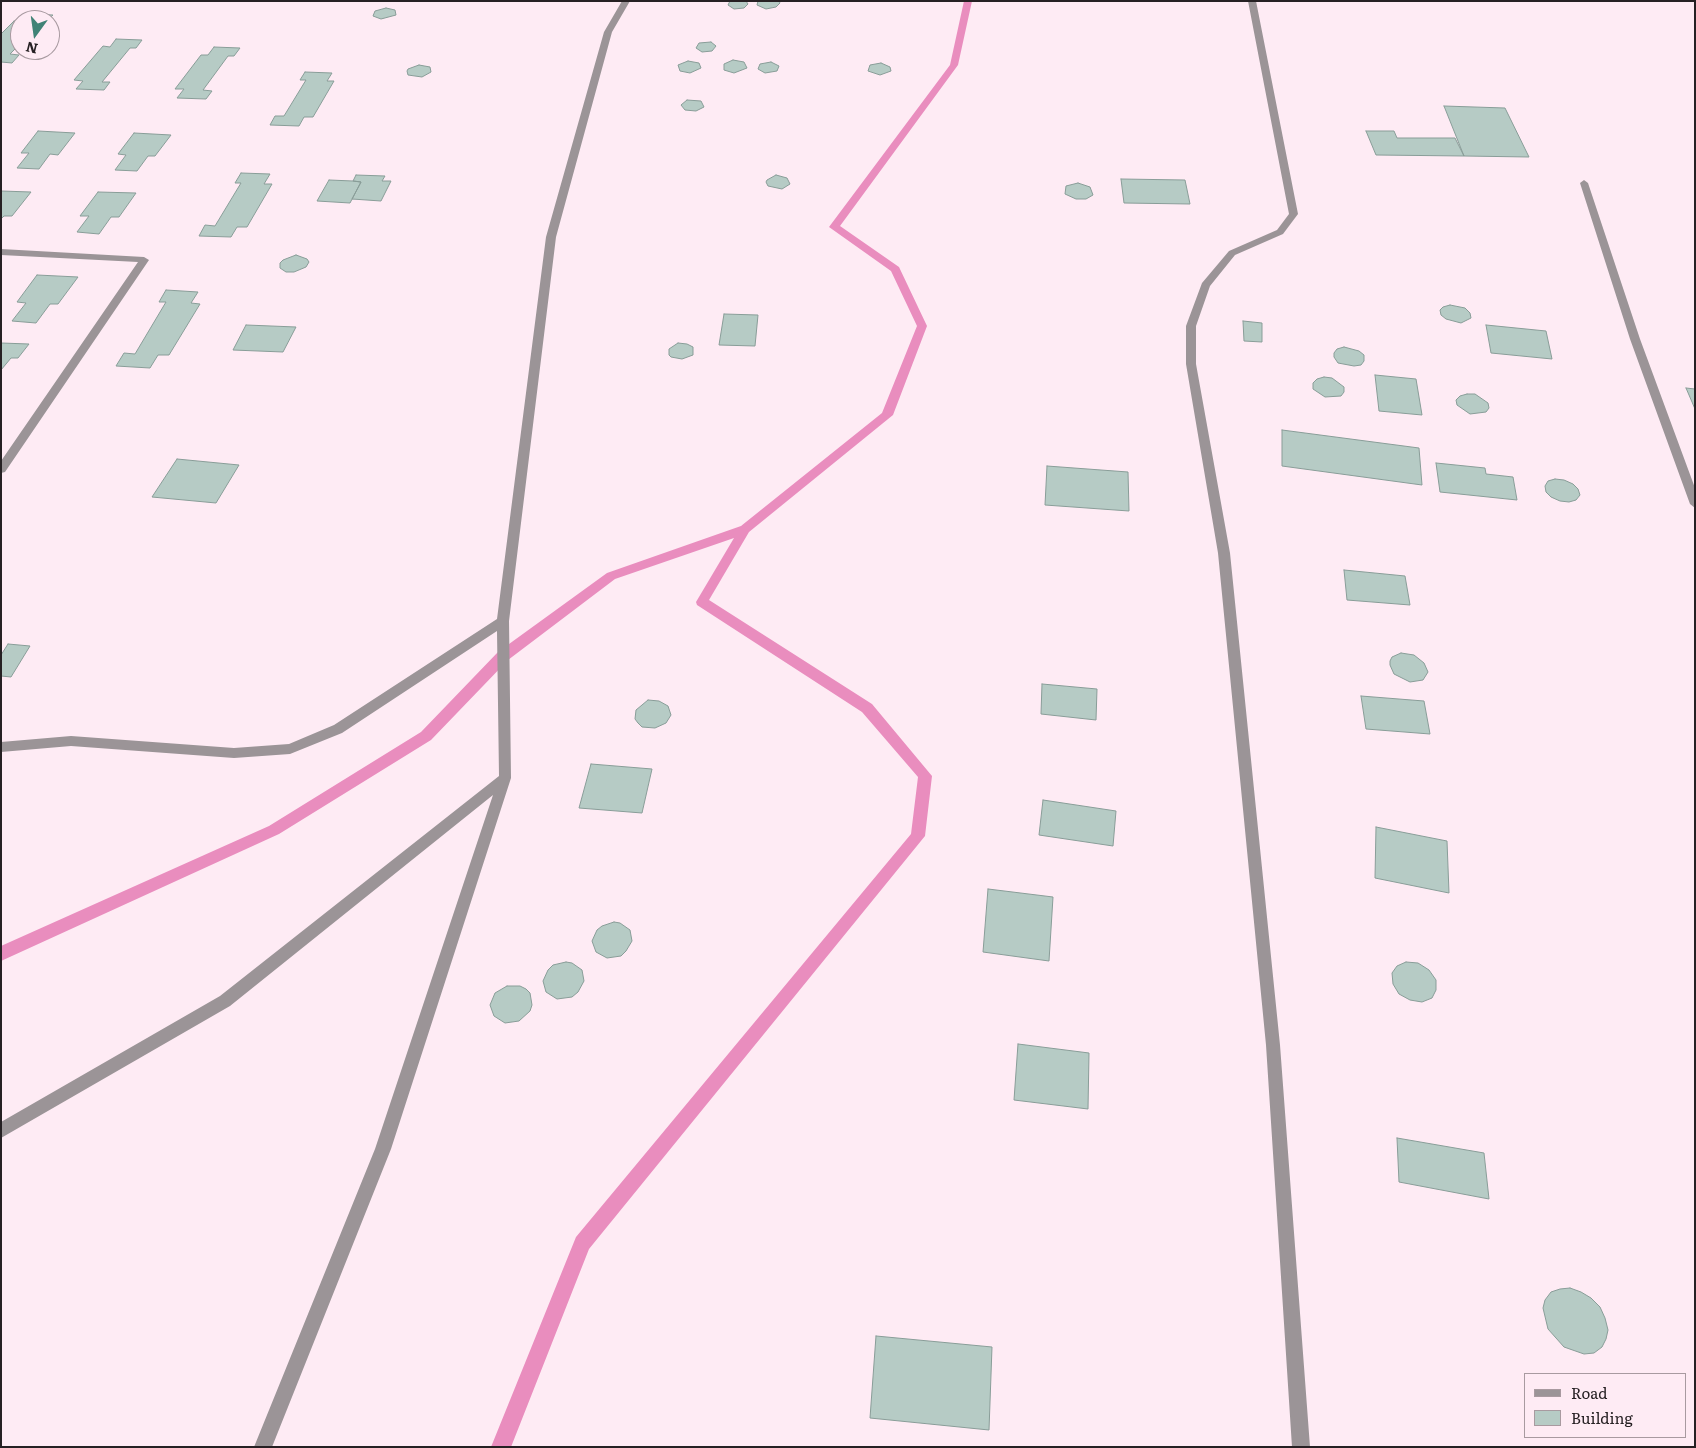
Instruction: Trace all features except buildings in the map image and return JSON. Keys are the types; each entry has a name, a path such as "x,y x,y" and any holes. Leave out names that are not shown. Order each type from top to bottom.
{"street":[{"path":"264,1447 383,1149 505,778 503,621 551,237 608,32 626,1"},
{"path":"1252,1 1294,214 1280,232 1232,253 1205,285 1191,326 1192,364 1224,553 1227,582 1273,1045 1301,1447"},
{"path":"1584,183 1635,339 1695,504"},
{"path":"1,252 144,260 1,469"},
{"path":"1,746 71,741 234,753 290,749 338,729 503,621"},
{"path":"1,1131 226,1001 505,778"}],"waterway":[{"path":"745,529 887,415 922,326 895,269 834,227 954,65 968,1"},
{"path":"1,954 274,830 426,736 503,656 611,576 745,529"},
{"path":"501,1447 582,1243 918,836 925,776 867,708 702,602 745,529"}]}
